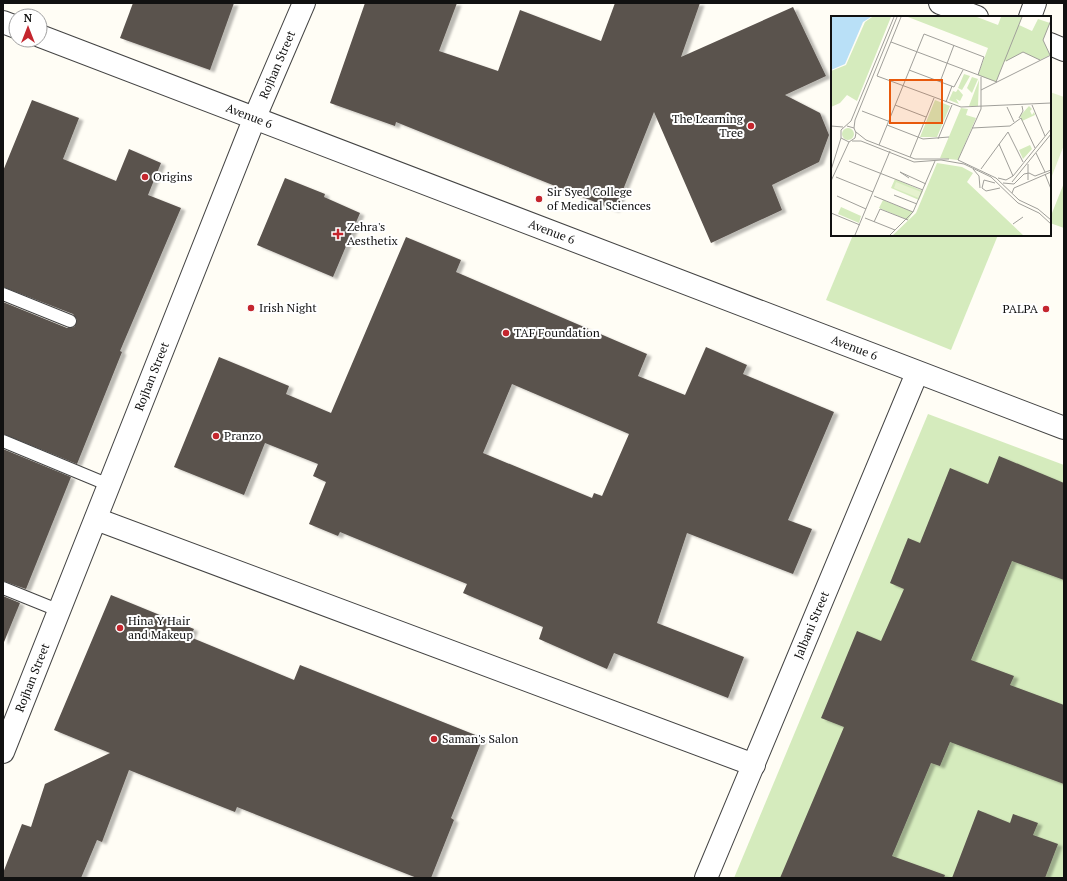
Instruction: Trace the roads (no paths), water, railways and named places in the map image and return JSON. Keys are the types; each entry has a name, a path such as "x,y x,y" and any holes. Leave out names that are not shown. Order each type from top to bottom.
{"street":[{"name":"Rojhan Street","path":"3,752 254,117 304,3"},
{"path":"940,3 974,16"},
{"path":"1030,16 1036,3"},
{"name":"Avenue 6","path":"48,39 1064,428"},
{"path":"1051,44 1064,50"},
{"name":"Jalbani Street","path":"706,878 918,373"},
{"path":"96,519 754,765"}],"lane":[{"path":"3,294 70,321"},
{"path":"3,441 109,485"},
{"path":"3,588 60,611"}],"place":[{"name":"The Learning Tree","path":"751,126"},
{"name":"Origins","path":"145,177"},
{"name":"Sir Syed College of Medical Sciences","path":"539,199"},
{"name":"Zehra's Aesthetix","path":"338,234"},
{"name":"Irish Night","path":"251,308"},
{"name":"PALPA","path":"1046,309"},
{"name":"TAF Foundation","path":"506,333"},
{"name":"Pranzo","path":"216,436"},
{"name":"Hina Y Hair and Makeup","path":"120,628"},
{"name":"Saman's Salon","path":"434,739"}]}
